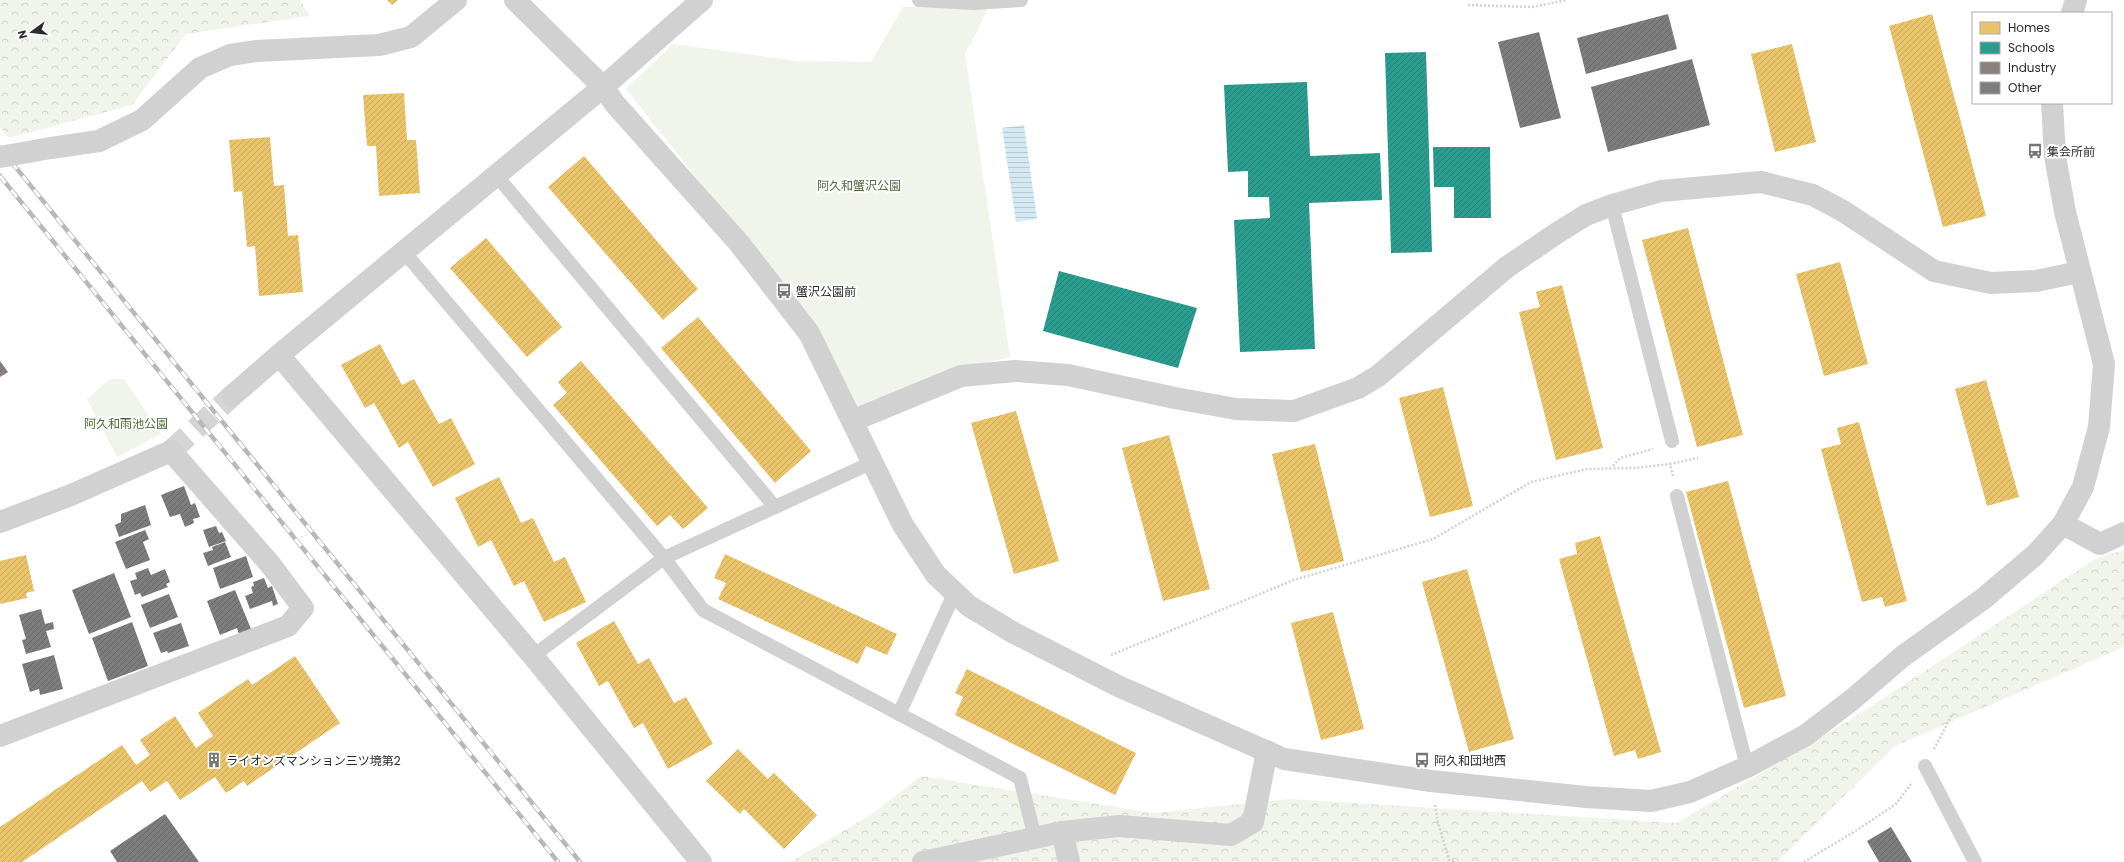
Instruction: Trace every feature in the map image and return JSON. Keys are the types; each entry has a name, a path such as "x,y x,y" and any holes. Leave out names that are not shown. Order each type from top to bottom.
{"street":[{"path":"0,157 99,141 142,120 200,68 230,55 257,51 379,45 411,36 456,0"},
{"path":"515,0 603,86 614,104 739,243 808,333 903,525 936,575 969,606 1014,633 1118,686 1284,759 1431,781 1586,798 1652,800 1690,792 1747,767 1806,735 1853,699 1903,656 1983,599 2035,556 2063,524 2083,487 2097,435 2104,364 2079,272 2054,156 2052,104"},
{"path":"232,396 279,354 603,86 702,0"},
{"path":"2072,12 2076,0"},
{"path":"852,421 961,376 1015,371 1068,375 1175,398 1236,409 1294,411 1358,388 1378,376 1507,268 1574,222 1612,205 1661,191 1761,182 1813,196 1843,211 1934,271 1990,283 2036,281 2079,272"},
{"path":"279,354 533,656 701,862"},
{"path":"0,522 71,495 171,451 270,564 303,608 288,626 0,736"},
{"path":"2063,524 2100,544 2124,533"},
{"path":"923,862 1062,832 1119,826 1231,835 1253,822 1267,751"},
{"path":"1062,832 1069,862"}],"lane":[{"path":"919,0 974,2 1021,0"},
{"path":"496,175 775,507"},
{"path":"1612,205 1672,441"},
{"path":"404,252 664,558 703,610 1020,778 1034,838"},
{"path":"533,656 664,558 871,463"},
{"path":"1677,496 1747,767"},
{"path":"899,714 955,592"},
{"path":"1925,766 1975,862"}],"path":[{"path":"1468,5 1532,7 1567,0"},
{"path":"1081,667 1294,580 1433,539 1531,482 1587,468 1634,468 1670,464 1698,458"},
{"path":"1670,464 1674,480"},
{"path":"1804,862 1896,804 1925,766 1954,713"},
{"path":"1431,781 1440,830 1449,860 1455,862"}],"green space":[{"path":"0,0 300,0 310,16 186,34 132,105 9,138 0,127"},
{"name":"阿久和蟹沢公園","path":"903,7 988,8 965,53 1010,357 967,367 857,410 817,330 626,89 673,44 797,61 871,62"},
{"name":"阿久和雨池公園","path":"110,379 124,379 161,434 117,457 87,399"},
{"path":"2124,550 2124,647 1895,746 1777,862 790,862 869,816 921,776 1154,813 1290,799 1677,823 1855,717 2095,559"}],"water":[{"path":"1024,125 1037,219 1016,222 1002,128"}],"building: Homes":[{"path":"387,0 398,0 392,5"},
{"path":"1932,14 1986,216 1943,227 1889,26"},
{"path":"1792,44 1816,142 1775,152 1751,54"},
{"path":"404,93 407,140 416,140 420,193 379,196 376,146 367,146 363,95"},
{"path":"270,137 274,186 284,185 288,236 298,235 303,292 259,296 255,246 247,247 242,191 234,192 229,140"},
{"path":"584,156 698,289 663,320 548,187"},
{"path":"1688,228 1743,435 1697,447 1642,240"},
{"path":"486,238 562,327 527,357 450,268"},
{"path":"1840,262 1868,364 1824,376 1796,274"},
{"path":"1562,285 1603,448 1556,460 1519,312 1540,307 1536,292"},
{"path":"698,317 811,451 775,483 661,348"},
{"path":"380,344 402,385 414,379 439,424 451,418 475,464 433,487 408,442 399,448 374,403 365,408 341,365"},
{"path":"581,361 708,508 683,529 670,515 657,526 553,405 567,393 558,382"},
{"path":"1986,380 2019,497 1987,506 1955,389"},
{"path":"1443,387 1473,506 1430,517 1399,398"},
{"path":"1016,411 1059,561 1014,574 971,423"},
{"path":"1859,422 1907,601 1885,607 1882,597 1862,602 1821,449 1841,444 1837,428"},
{"path":"1169,435 1210,589 1163,601 1122,448"},
{"path":"1315,444 1344,561 1301,572 1272,454"},
{"path":"499,477 521,523 533,518 554,562 565,557 586,602 544,622 524,581 514,586 491,540 478,547 455,498"},
{"path":"1728,481 1786,696 1744,708 1686,492"},
{"path":"1600,536 1661,752 1638,759 1635,750 1614,756 1559,559 1577,554 1575,543"},
{"path":"725,554 897,634 887,655 866,646 858,664 718,599 726,583 714,578"},
{"path":"26,555 34,591 26,593 27,598 0,604 0,561"},
{"path":"1467,569 1514,739 1469,752 1422,582"},
{"path":"1333,612 1364,729 1321,740 1291,623"},
{"path":"614,621 638,664 649,658 674,703 686,697 713,744 668,769 643,723 634,728 608,681 599,686 576,643"},
{"name":"ライオンズマンション三ツ境第2","path":"295,656 340,723 247,786 244,781 226,793 215,777 180,800 167,781 150,792 142,781 22,862 0,862 0,827 122,745 136,765 150,755 140,740 175,716 196,748 213,736 198,713 248,679 252,685"},
{"path":"967,669 1136,753 1115,795 955,715 963,697 955,693"},
{"path":"738,749 768,779 774,773 817,815 784,849 744,809 740,814 706,781"}],"building: Schools":[{"path":"1426,52 1432,252 1391,253 1385,53"},
{"path":"1307,82 1310,156 1380,153 1382,200 1309,203 1315,349 1240,352 1234,220 1270,218 1269,197 1248,197 1248,171 1228,172 1224,85"},
{"path":"1433,147 1490,147 1491,218 1454,218 1454,187 1434,187"},
{"path":"1059,271 1197,308 1178,368 1043,331"}],"building: Industry":[{"path":"0,361 8,372 0,377"}],"building: Other":[{"path":"1668,14 1677,49 1586,74 1577,38"},
{"path":"1539,32 1561,118 1520,128 1498,42"},
{"path":"1692,59 1710,125 1608,152 1591,87"},
{"path":"184,486 191,505 195,503 200,517 193,519 194,523 185,527 180,514 170,517 161,495"},
{"path":"145,505 151,525 119,537 115,525 121,522 121,514"},
{"path":"216,526 219,533 222,532 226,541 209,547 203,530"},
{"path":"145,530 149,539 143,542 150,560 126,569 115,542"},
{"path":"225,542 231,557 208,566 203,553 213,550 212,547"},
{"path":"246,556 253,577 220,589 213,568"},
{"path":"148,568 151,575 165,569 170,582 166,584 168,587 142,597 140,593 135,595 130,581 137,579 135,573"},
{"path":"114,573 131,617 89,634 72,590"},
{"path":"264,578 268,588 272,586 278,604 273,606 272,601 250,609 245,596 253,593 251,587 254,586 253,582"},
{"path":"235,590 251,629 239,634 237,628 220,635 207,601"},
{"path":"169,594 178,617 150,628 141,605"},
{"path":"41,609 45,624 53,622 54,629 46,631 51,647 26,654 22,640 26,639 19,615"},
{"path":"132,622 148,666 108,681 92,638"},
{"path":"181,623 189,646 168,653 167,651 161,653 153,633"},
{"path":"54,655 63,689 40,695 39,689 30,692 22,664"},
{"path":"165,814 199,862 117,862 110,851"},
{"path":"1891,827 1912,862 1879,862 1867,841"}],"tunnel":[{"path":"171,451 232,396"}],"railway":[{"path":"0,148 580,862"},
{"path":"0,176 558,862"}],"place":[{"name":"集会所前","path":"2035,151"},
{"name":"蟹沢公園前","path":"784,291"},
{"name":"ライオンズマンション三ツ境第2","path":"214,760"},
{"name":"阿久和団地西","path":"1422,760"}]}
